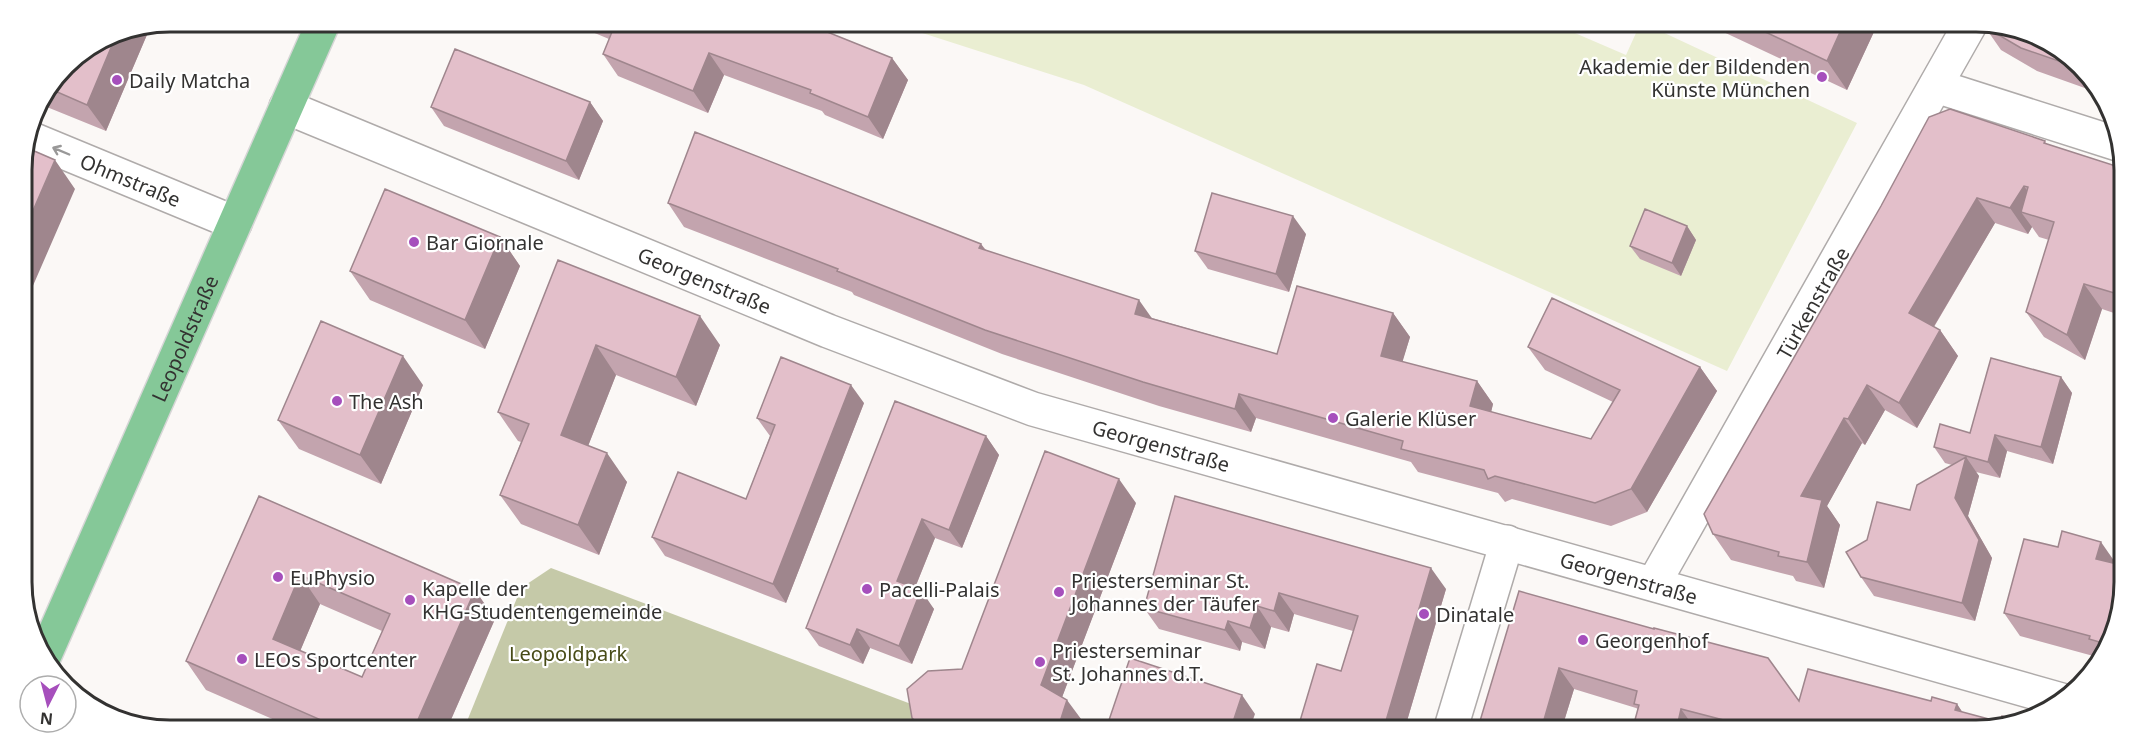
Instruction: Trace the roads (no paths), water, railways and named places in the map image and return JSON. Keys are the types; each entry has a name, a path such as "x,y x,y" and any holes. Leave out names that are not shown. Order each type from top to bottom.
{"main road":[{"name":"Leopoldstraße","path":"48,648 319,32"}],"street":[{"name":"Türkenstraße","path":"1654,583 1966,32"},
{"path":"1936,86 2110,142"},
{"name":"Georgenstraße","path":"286,107 828,331 1033,409 2052,697"},
{"name":"Ohmstraße","path":"35,140 235,223"},
{"path":"1453,720 1507,542"}],"place":[{"name":"Akademie der Bildenden Künste München","path":"1822,77"},
{"name":"Daily Matcha","path":"117,80"},
{"name":"Bar Giornale","path":"414,242"},
{"name":"The Ash","path":"337,401"},
{"name":"Galerie Klüser","path":"1333,418"},
{"name":"EuPhysio","path":"278,577"},
{"name":"Pacelli-Palais","path":"867,589"},
{"name":"Priesterseminar St. Johannes der Täufer","path":"1059,592"},
{"name":"Kapelle der KHG-Studentengemeinde","path":"410,600"},
{"name":"Dinatale","path":"1424,614"},
{"name":"Georgenhof","path":"1583,640"},
{"name":"LEOs Sportcenter","path":"242,659"},
{"name":"Priesterseminar St. Johannes d.T.","path":"1040,662"}],"park label":[{"name":"Leopoldpark","path":"568,653"}]}
